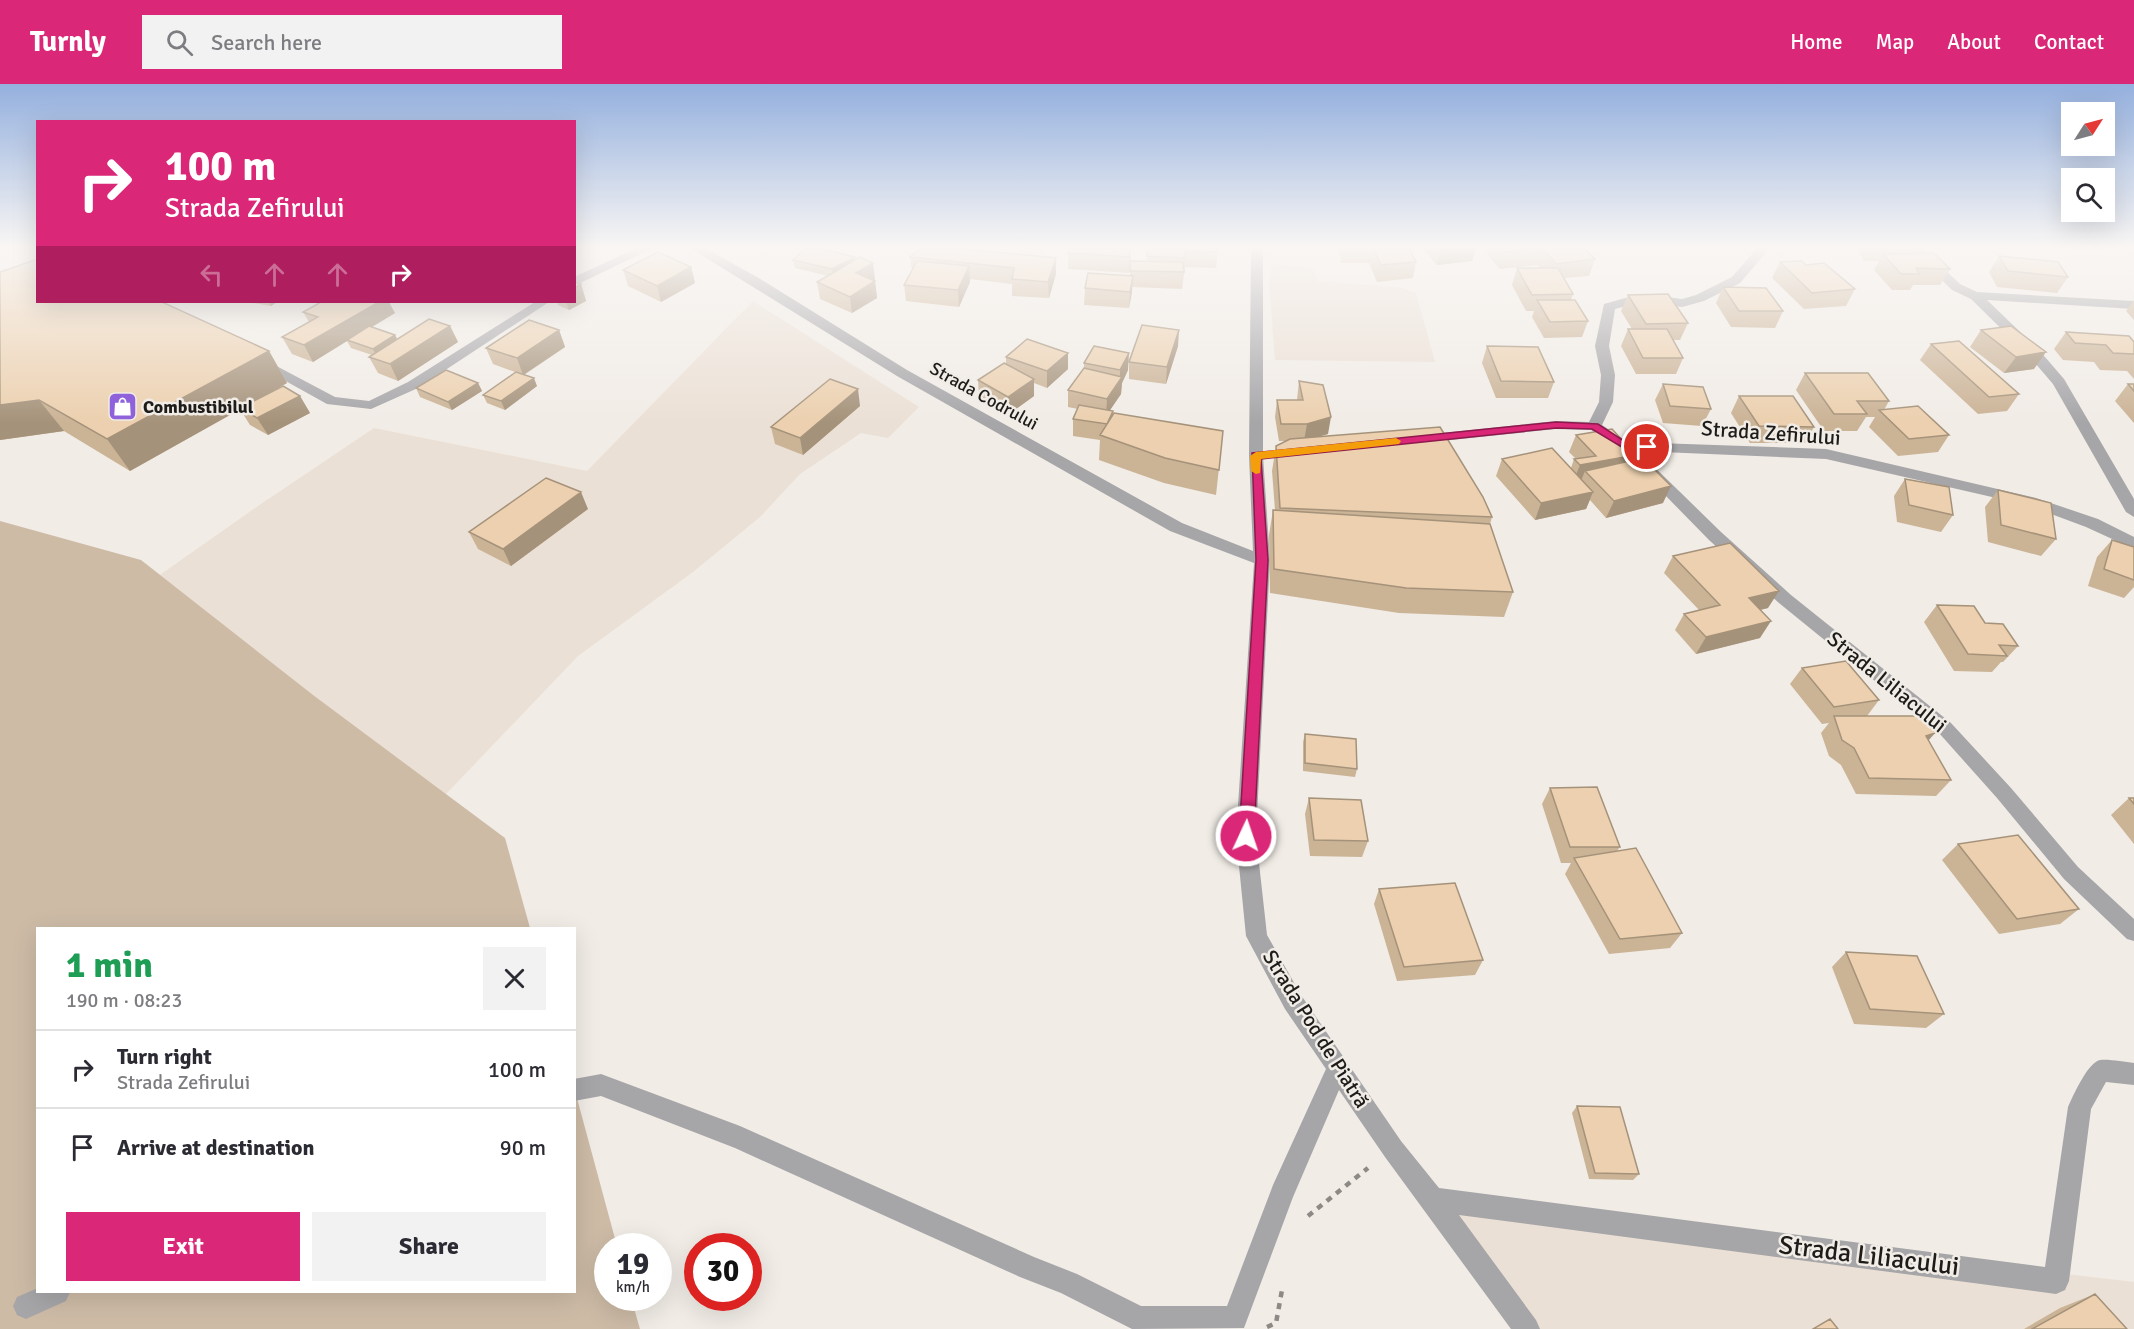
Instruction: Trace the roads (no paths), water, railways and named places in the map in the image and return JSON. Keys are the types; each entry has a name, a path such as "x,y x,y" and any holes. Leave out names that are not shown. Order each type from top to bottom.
{"street":[{"path":"248,357 332,401 371,405 413,385 537,306"},
{"name":"Strada Codrului","path":"795,306 902,373 1176,527 1262,560"},
{"name":"Strada Pod de Piatră","path":"1258,306 1262,560 1246,836 1257,936 1293,1002 1393,1149 1527,1329"},
{"path":"1594,426 1606,402 1608,375 1602,346 1609,307 1612,306"},
{"path":"1985,306 2034,353 2059,382 2134,512"},
{"path":"1406,440 1556,425 1594,426 1625,446"},
{"name":"Strada Zefirului","path":"1625,446 1826,454 2031,501 2092,523 2134,544"},
{"name":"Strada Liliacului","path":"1625,446 1715,536 1785,599 1945,728 2004,793 2071,873 2134,932"},
{"path":"576,1090 601,1085 740,1138 1029,1268 1068,1283 1139,1319 1235,1319 1282,1194 1338,1067"},
{"name":"Strada Liliacului","path":"1432,1199 2056,1281 2080,1107 2100,1071 2134,1074"},
{"path":"26,1306 55,1293"}],"place":[{"name":"Combustibilul","path":"122,407"}]}
